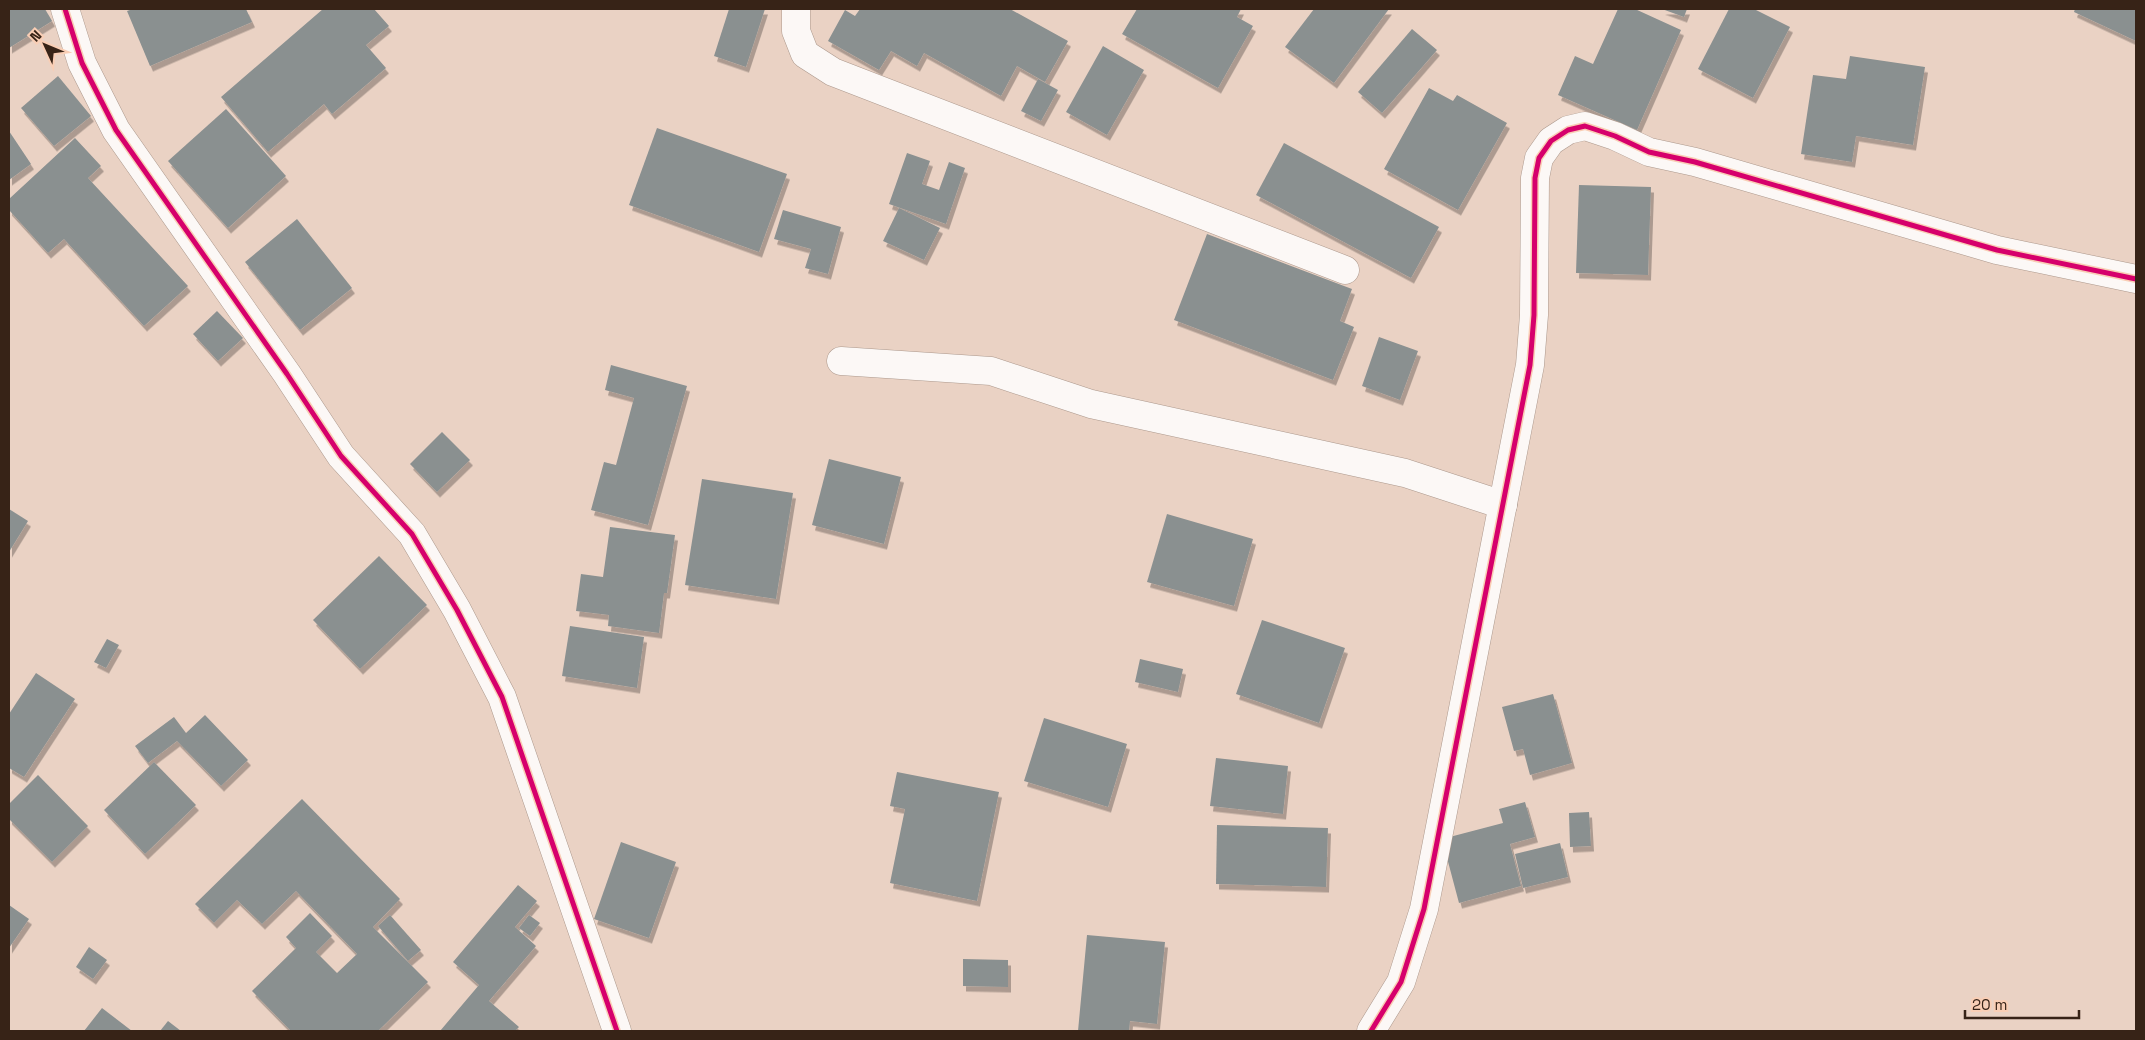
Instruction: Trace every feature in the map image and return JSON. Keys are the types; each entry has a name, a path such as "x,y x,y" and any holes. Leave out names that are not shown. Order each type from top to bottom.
{"street":[{"path":"65,9 82,63 116,130 281,366 341,456 412,534 457,610 502,697 617,1031"},
{"path":"796,9 796,31 805,54 833,72 1345,270"},
{"path":"1371,1031 1401,982 1424,909 1530,365 1534,315 1535,178 1539,158 1551,141 1568,130 1585,126 1614,136 1649,152 1695,162 1998,250 2136,279"},
{"path":"841,361 991,371 1091,404 1405,473 1503,505"}],"building":[{"path":"9,9 45,9 52,21 9,48"},
{"path":"133,9 246,9 252,22 150,66 127,11"},
{"path":"323,9 374,9 389,26 366,45 386,68 332,114 324,104 268,152 221,97"},
{"path":"729,9 765,9 746,67 714,56"},
{"path":"860,9 1010,9 1068,41 1045,82 1017,66 1001,96 924,53 917,66 891,51 879,70 828,41 845,10 855,16"},
{"path":"1137,9 1241,9 1237,17 1253,26 1218,88 1122,34"},
{"path":"1314,9 1389,9 1334,83 1285,47"},
{"path":"1618,9 1635,9 1681,30 1637,130 1558,95 1575,56 1593,64"},
{"path":"1662,9 1687,9 1684,17"},
{"path":"1729,9 1754,9 1790,27 1753,98 1698,69"},
{"path":"2075,9 2136,9 2136,41 2074,12"},
{"path":"1412,29 1437,50 1382,113 1358,92"},
{"path":"1103,46 1144,70 1107,135 1066,112"},
{"path":"1850,56 1925,67 1913,145 1856,136 1852,162 1801,154 1813,75 1846,79"},
{"path":"58,76 91,116 54,146 21,108"},
{"path":"1038,79 1058,90 1041,121 1021,111"},
{"path":"1429,88 1453,101 1457,95 1507,123 1458,210 1384,169"},
{"path":"226,109 286,176 228,228 168,161"},
{"path":"657,128 787,174 759,252 629,205"},
{"path":"9,131 31,164 9,180"},
{"path":"75,138 101,166 88,178 188,286 144,326 64,239 48,253 9,210 9,199"},
{"path":"1284,143 1439,227 1411,278 1256,195"},
{"path":"907,153 930,161 922,184 939,190 949,162 965,168 946,224 889,204"},
{"path":"1579,185 1651,187 1648,275 1576,273"},
{"path":"899,208 940,228 924,260 883,241"},
{"path":"783,210 841,227 828,274 805,268 811,249 774,239"},
{"path":"297,219 352,288 300,330 245,262"},
{"path":"1207,234 1352,289 1340,321 1354,327 1333,380 1174,320"},
{"path":"217,311 243,338 218,361 193,334"},
{"path":"1379,337 1418,351 1400,400 1362,386"},
{"path":"611,365 687,386 648,525 591,510 604,462 616,465 634,398 605,390"},
{"path":"442,432 470,460 437,492 410,464"},
{"path":"829,459 901,477 884,544 812,525"},
{"path":"702,479 793,493 776,599 685,585"},
{"path":"9,509 28,521 9,552"},
{"path":"1167,514 1253,539 1234,606 1147,582"},
{"path":"610,527 675,535 667,593 664,593 659,633 608,626 609,615 576,611 581,574 603,577"},
{"path":"379,556 427,605 360,669 313,620"},
{"path":"1262,620 1345,648 1319,723 1236,694"},
{"path":"570,626 644,637 637,688 562,676"},
{"path":"107,639 119,645 106,668 94,662"},
{"path":"1140,659 1183,669 1178,692 1135,682"},
{"path":"36,673 75,699 24,777 9,768 9,714"},
{"path":"1553,694 1572,763 1530,775 1523,749 1514,751 1502,707"},
{"path":"205,715 248,760 221,786 177,741 148,763 135,746 174,717 186,733"},
{"path":"1044,718 1127,744 1108,807 1024,781"},
{"path":"1216,758 1288,766 1283,814 1210,806"},
{"path":"154,762 196,805 145,854 104,810"},
{"path":"897,772 999,792 977,901 890,883 905,809 890,806"},
{"path":"38,775 88,826 52,862 9,819 9,804"},
{"path":"302,799 400,899 373,927 428,982 378,1031 291,1031 252,991 296,948 286,937 310,913 332,936 316,952 337,973 357,954 296,891 262,924 237,900 214,923 195,904"},
{"path":"1525,802 1535,837 1510,844 1521,886 1459,903 1442,839 1503,823 1499,809"},
{"path":"1589,812 1591,846 1570,847 1569,813"},
{"path":"1217,825 1328,828 1326,887 1216,884"},
{"path":"621,842 676,862 649,938 594,919"},
{"path":"1560,843 1568,877 1523,888 1515,854"},
{"path":"518,885 537,901 515,927 536,946 489,1001 519,1027 515,1031 440,1031 479,985 453,962"},
{"path":"9,905 29,919 9,948"},
{"path":"390,915 421,950 408,961 378,926"},
{"path":"529,915 540,923 530,936 519,928"},
{"path":"1087,935 1165,942 1157,1024 1130,1021 1129,1031 1078,1031"},
{"path":"89,947 107,960 93,979 76,967"},
{"path":"963,959 1008,960 1008,987 963,986"},
{"path":"102,1008 132,1031 84,1031"},
{"path":"168,1021 181,1031 160,1031"}],"cycle path":[{"path":"65,9 82,63 116,130 287,374 341,456 412,534 457,610 502,697 617,1031"},
{"path":"1371,1031 1401,982 1424,909 1530,365 1534,315 1535,178 1539,158 1551,141 1568,130 1585,126 1615,136 1649,152 1695,162 1997,250 2136,279"}]}
